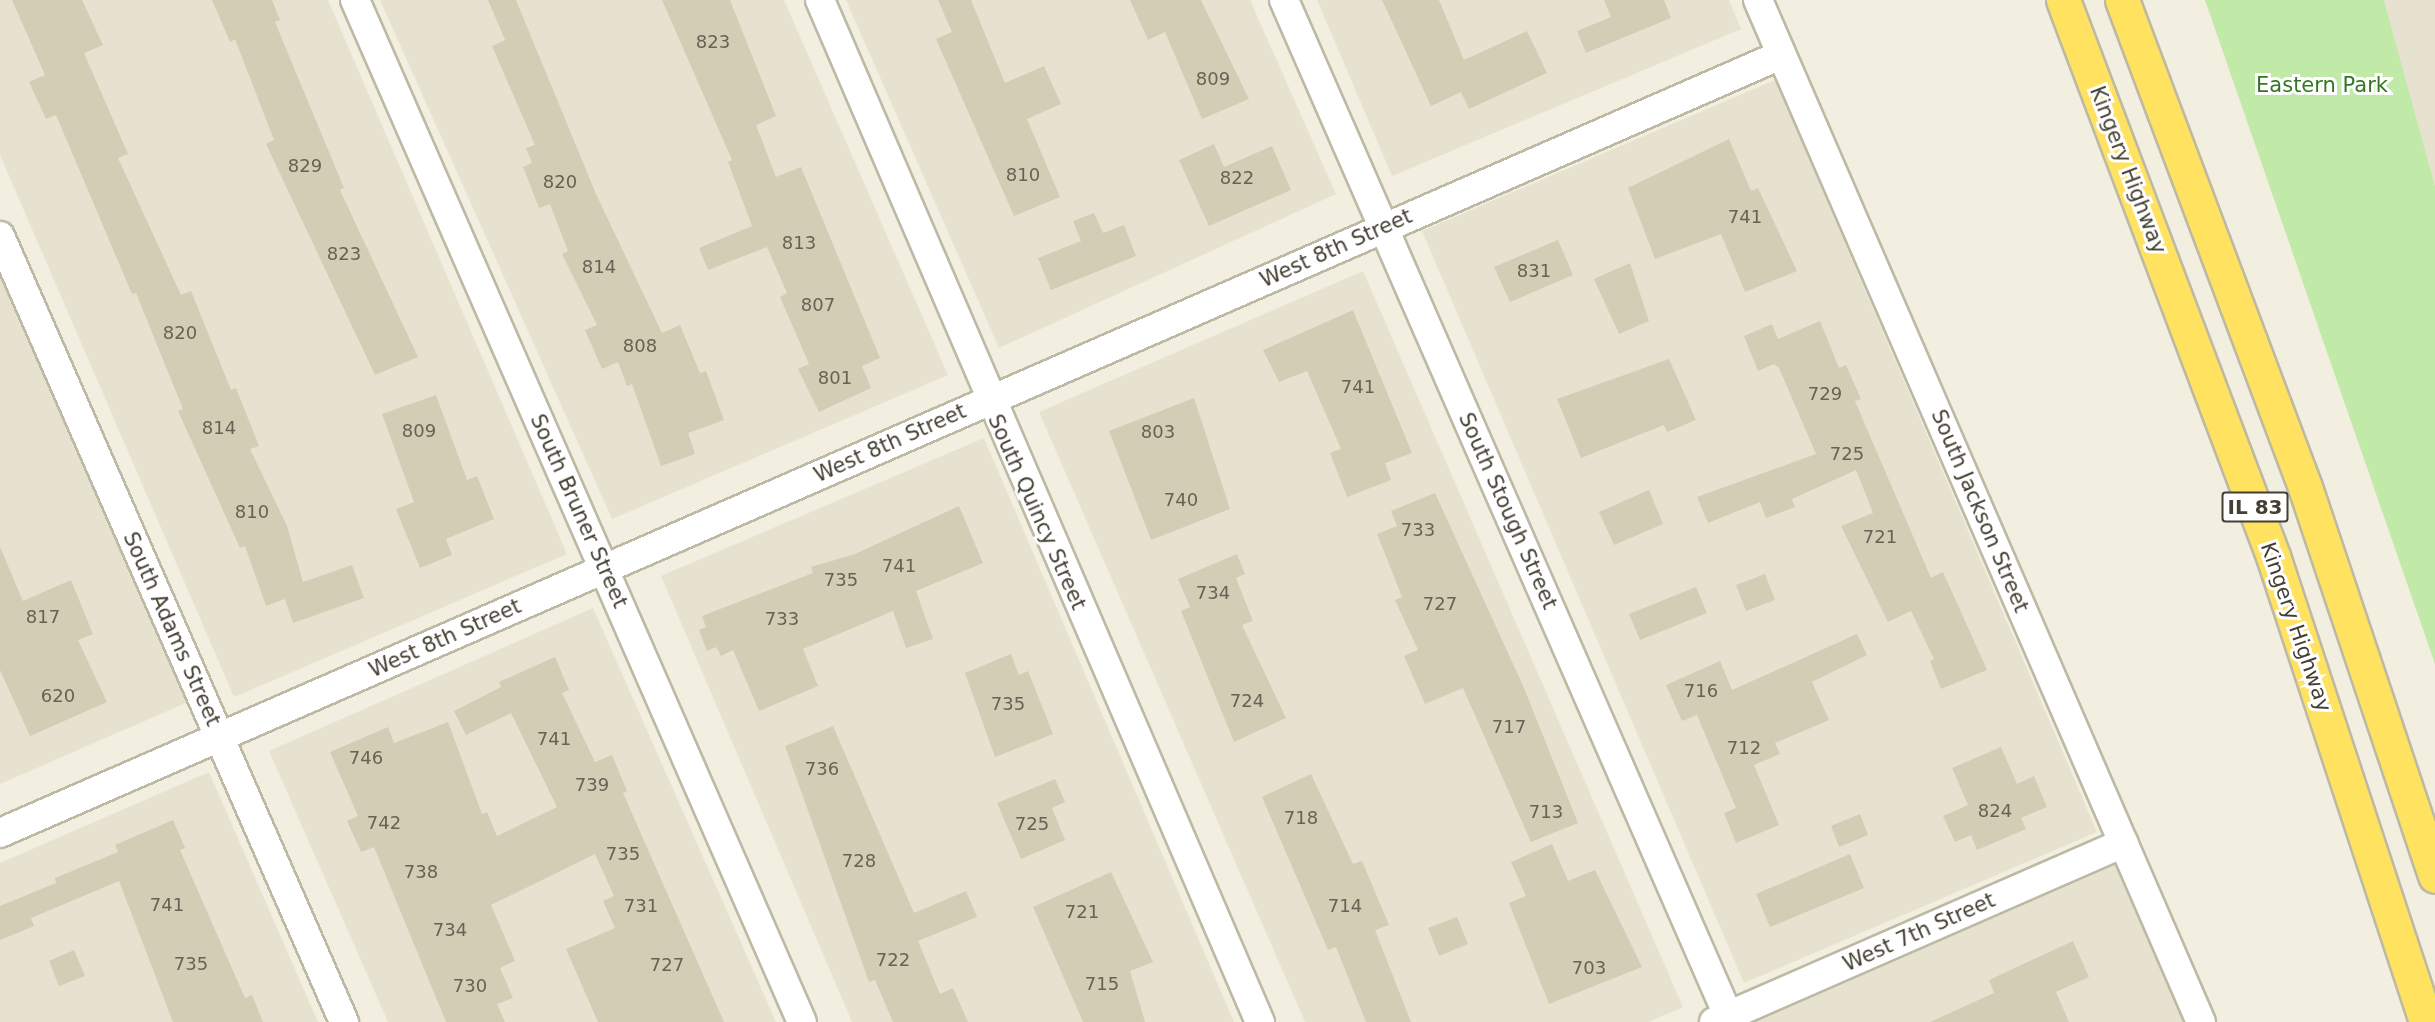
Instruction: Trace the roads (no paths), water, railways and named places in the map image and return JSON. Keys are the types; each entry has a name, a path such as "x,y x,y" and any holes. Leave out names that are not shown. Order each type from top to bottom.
{"highway":[{"name":"Kingery Highway","path":"2063,0 2273,556 2426,1022"},
{"name":"IL 83","path":"2122,0 2305,487 2435,876"}],"street":[{"name":"South Bruner Street","path":"355,0 802,1022"},
{"name":"South Quincy Street","path":"820,0 988,400 1260,1022"},
{"name":"South Stough Street","path":"1284,0 1724,1020"},
{"name":"South Jackson Street","path":"1758,0 2201,1022"},
{"name":"West 8th Street","path":"0,833 1383,227 1782,55"},
{"name":"South Adams Street","path":"0,236 344,1022"},
{"name":"West 7th Street","path":"1724,1020 2124,843"}],"park label":[{"name":"Eastern Park","path":"2322,85"}]}
